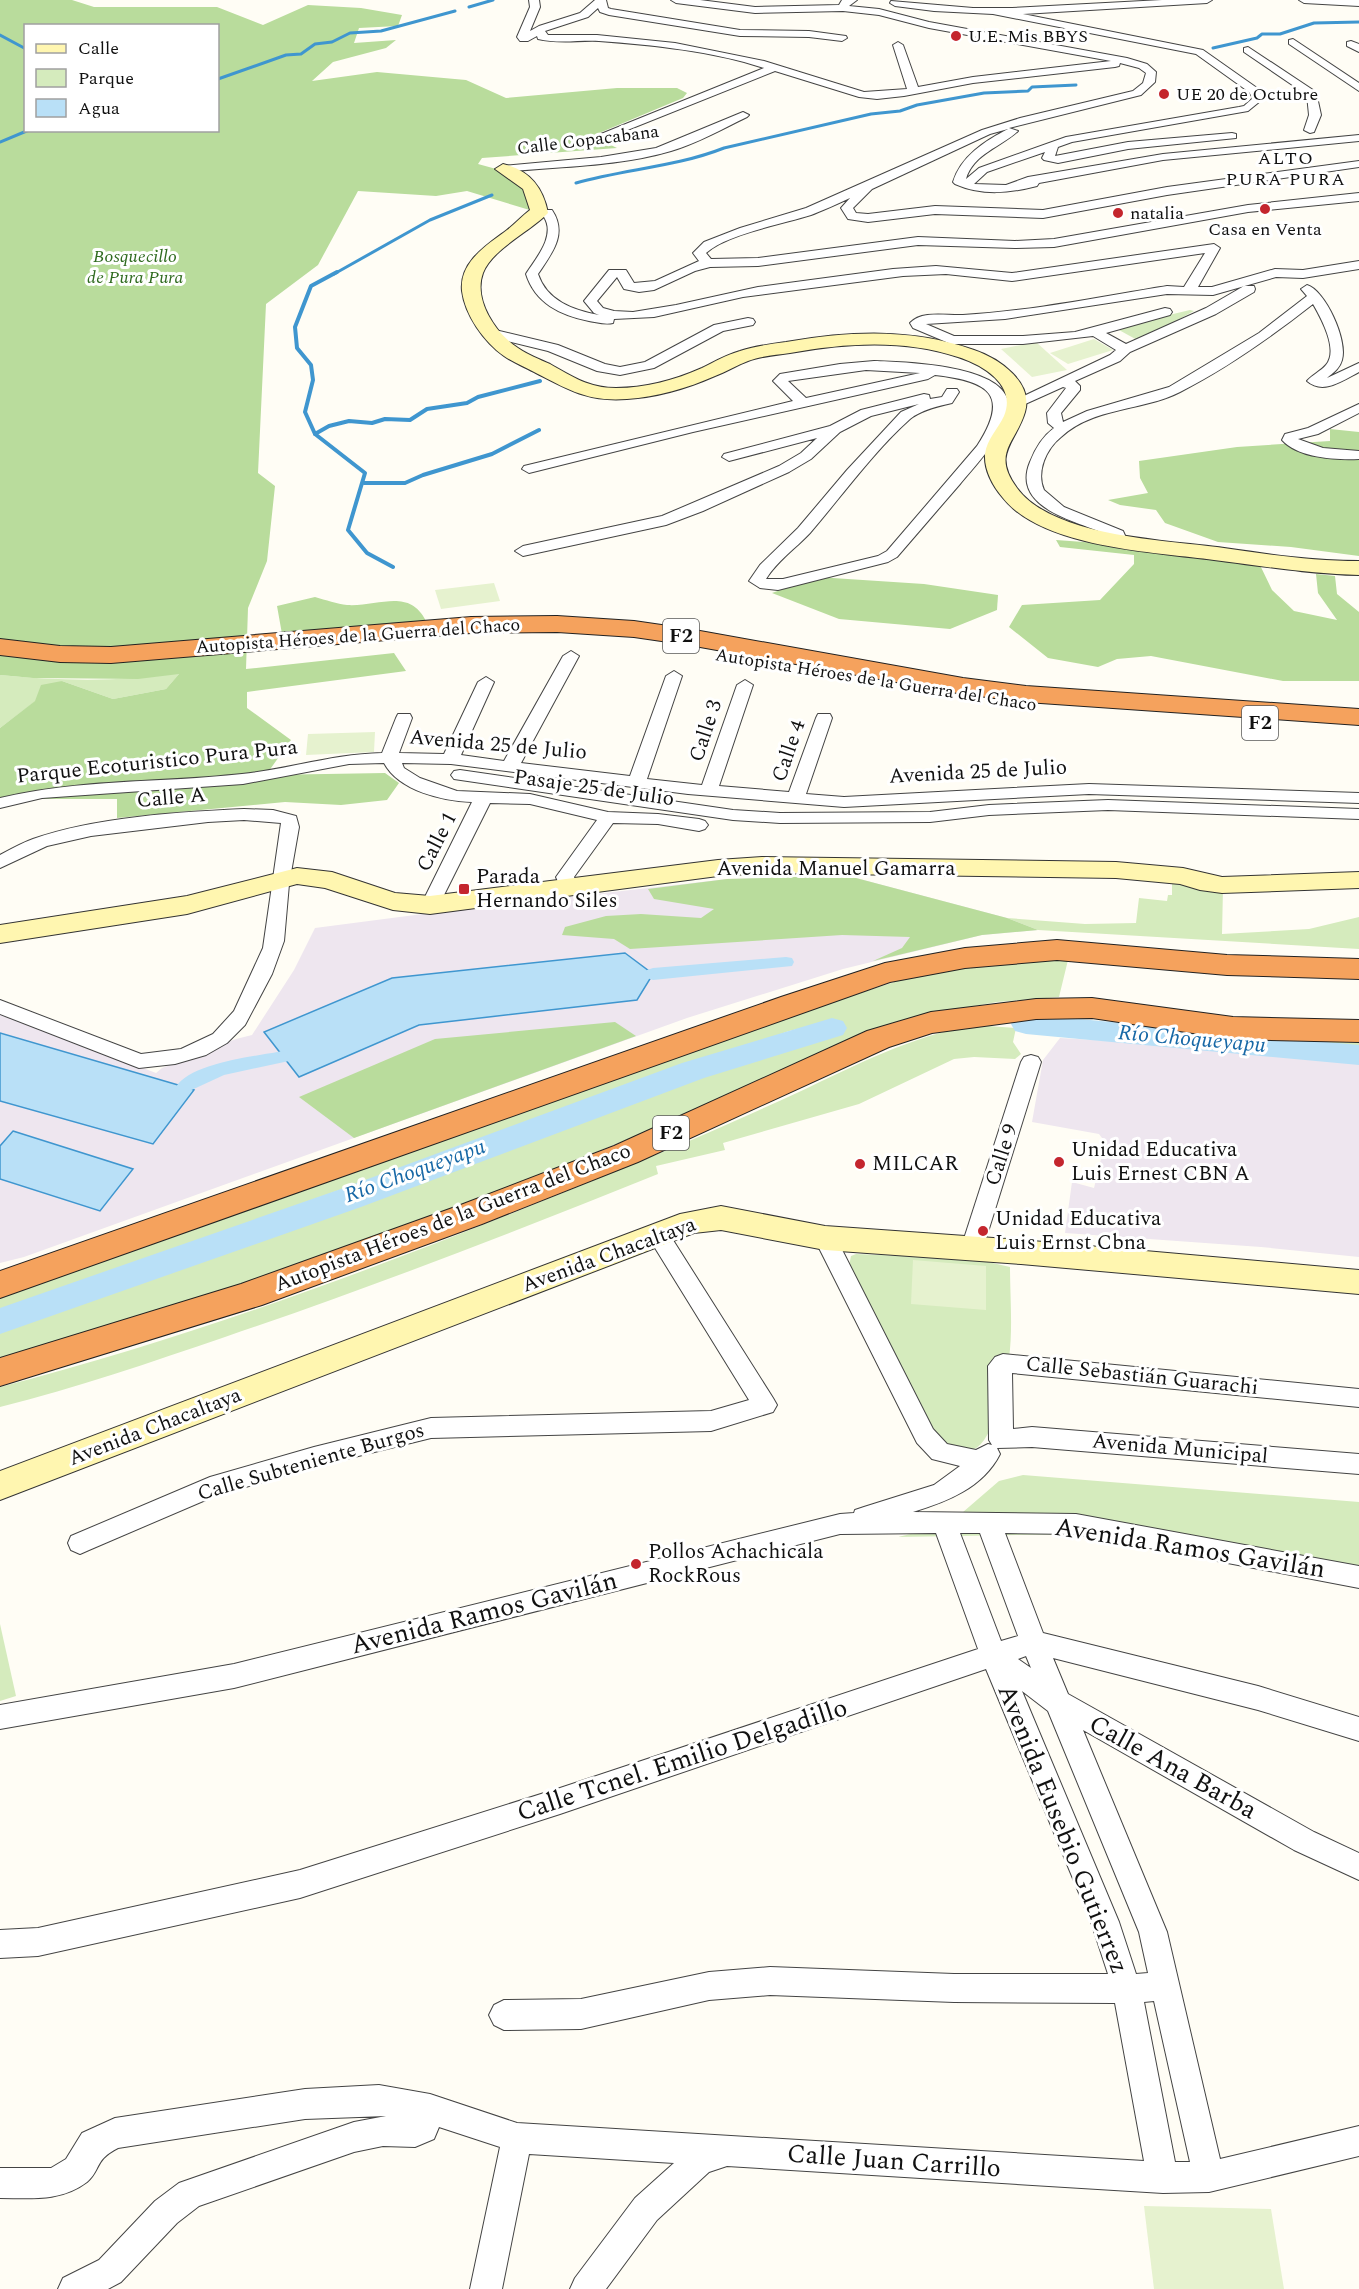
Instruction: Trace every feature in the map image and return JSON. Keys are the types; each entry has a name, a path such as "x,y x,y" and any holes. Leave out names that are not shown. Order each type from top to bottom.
{"highway":[{"name":"Autopista Héroes de la Guerra del Chaco","path":"0,647 60,654 111,655 471,625 557,624 634,629 689,637 963,686 1026,694 1359,717"},
{"name":"Autopista Héroes de la Guerra del Chaco","path":"0,659 51,665 99,667 264,657 464,637 511,635 591,638 656,645 942,694 1014,704 1359,730"},
{"path":"0,1285 885,973 965,958 1057,950 1227,965 1359,969"},
{"name":"Autopista Héroes de la Guerra del Chaco","path":"0,1372 250,1295 470,1215 626,1154 853,1050 931,1023 1036,1009 1092,1008 1233,1028 1359,1031"}],"street":[{"path":"534,0 535,7 522,37 528,38 540,31 584,15 600,1 604,10 609,12 740,33 820,35 842,38"},
{"path":"676,0 754,10 843,8 879,12 929,25 1127,61 1143,66 1151,72 1152,77 1147,87 1137,93 1024,120 961,141 909,168 863,186 810,211 744,231 708,245 699,253 707,263"},
{"path":"843,8 852,0"},
{"path":"883,0 938,10 996,12 1207,0"},
{"path":"1304,0 1359,3"},
{"path":"967,185 982,170 1070,139 1248,108 1256,102 1258,94 1199,52 996,12"},
{"path":"540,31 542,37 548,39 597,38 675,46 773,68 863,95 892,97 971,76 1115,65 1127,61"},
{"path":"1293,42 1359,88"},
{"path":"898,45 913,90"},
{"path":"1248,50 1312,94 1315,115 1304,131 1337,128"},
{"path":"600,138 773,68"},
{"name":"Calle Copacabana","path":"503,169 553,162 592,161 665,149 742,115 694,100"},
{"path":"1024,120 1022,125 996,140 971,159 959,177 959,182 991,188 1022,186 1045,180 1122,169 1159,165 1187,166"},
{"path":"612,133 665,149"},
{"path":"1051,146 1053,148 1048,158 1055,160 1074,154 1131,144 1246,135"},
{"path":"1022,186 1021,184 1028,181 1163,157 1359,138"},
{"path":"863,186 866,189 865,192 847,208 849,214 856,217 935,210 1035,214 1167,191 1359,164"},
{"path":"503,169 522,177 530,185 537,194 539,213"},
{"path":"626,316 597,310 591,305 592,298 610,274 622,273 633,287 647,287 707,263 757,264 915,240 1013,245 1053,243 1180,220 1359,192"},
{"path":"1314,200 1359,198"},
{"path":"1165,312 1075,336 960,346 892,337 843,338 754,353 688,381 658,388 613,393 585,390 568,384 508,351 491,333 474,307 469,291 472,277 483,257 519,230 532,215 539,213 548,213 554,227 552,240 532,274 544,294 554,305 567,311 605,320 663,312 762,290 906,272 949,270 996,278 1012,278 1214,248 1196,281 1189,289"},
{"path":"1359,279 1354,266 1303,274 1266,275 1213,291 1189,289 1152,292 1005,315 962,319 925,319 917,322 918,325 981,359 1002,374 1017,393 1018,402 1011,422 996,447 995,459 1005,487 1026,509 1051,523 1081,533 1119,540 1304,565 1359,568"},
{"path":"1284,273 1316,296 1326,316 1337,354 1335,363 1314,381 1318,384 1327,383 1359,367"},
{"path":"1018,402 1115,358 1125,349 1211,311 1261,281 1284,273"},
{"path":"1119,540 1118,534 1050,505 1035,488 1033,474 1039,454 1061,427 1079,418 1159,397 1174,390 1264,336 1316,296"},
{"path":"491,333 553,348 602,368 620,371 649,365 719,328 748,322"},
{"path":"1095,332 1125,349"},
{"path":"529,469 692,428 803,403 931,372 951,386 952,392 947,400 931,403 906,415 852,473 803,531 765,568 757,581 768,585 778,585 883,559 892,554 982,450 1000,425 1002,417 1001,401 995,392 970,376 882,366 857,366 785,377 780,381 803,403"},
{"path":"1061,427 1053,419 1054,413 1073,390 1073,386 1065,382"},
{"path":"729,457 835,429 866,413 952,392"},
{"path":"1359,408 1312,431 1290,437 1289,440 1299,446 1336,454 1359,455"},
{"path":"523,551 666,520 698,508 784,469 806,456 835,429"},
{"path":"510,766 571,656"},
{"path":"637,782 674,676"},
{"path":"451,759 454,747 486,682"},
{"name":"Calle 3","path":"709,791 745,685"},
{"path":"390,759 393,744 404,718"},
{"name":"Calle 4","path":"796,798 825,718"},
{"name":"Avenida 25 de Julio","path":"390,759 451,759 709,791 844,802 1089,789 1359,798"},
{"name":"Avenida 25 de Julio","path":"390,759 427,771 733,815 780,818 930,817 989,810 1098,805 1359,814"},
{"name":"Pasaje 25 de Julio","path":"390,759 397,771 408,779 455,796 530,799 608,817 658,819 699,825"},
{"name":"Parque Ecoturistico Pura Pura","path":"0,803 42,793 243,779 331,762 390,759"},
{"name":"Calle 1","path":"430,905 483,798"},
{"name":"Calle A","path":"0,862 42,842 72,834 139,823 239,814 273,814 283,815 291,820 291,831 280,880"},
{"path":"568,887 565,878 608,817"},
{"name":"Avenida Manuel Gamarra","path":"0,934 187,905 280,880 313,875 391,901 430,905 718,868 762,865 1116,870 1183,876 1200,882 1222,885 1359,880"},
{"path":"0,1007 139,1061 162,1060 208,1046 231,1029 250,999 264,970 277,931 280,880"},
{"name":"Calle 9","path":"972,1248 1031,1062"},
{"name":"Avenida Chacaltaya","path":"0,1486 691,1222 721,1218 825,1238 972,1248 1359,1282"},
{"name":"Calle Subteniente Burgos","path":"80,1543 210,1487 314,1457 431,1428 701,1421 765,1405 658,1234"},
{"path":"825,1238 925,1436 940,1452 981,1461"},
{"name":"Calle Sebastián Guarachi","path":"1001,1440 1000,1366 1003,1363 1359,1398"},
{"name":"Avenida Municipal","path":"1001,1440 1032,1437 1359,1464"},
{"path":"840,1524 942,1493 962,1480 1001,1440"},
{"name":"Avenida Ramos Gavilán","path":"0,1717 234,1676 840,1524 944,1522 1076,1524 1359,1577"},
{"name":"Avenida Eusebio Gutierrez","path":"944,1522 994,1656 1105,1922 1127,1989 1163,2178"},
{"name":"Avenida Eusebio Gutierrez","path":"989,1523 1057,1702 1153,1932 1209,2177"},
{"path":"1033,1642 1258,1698 1359,1729"},
{"name":"Calle Tcnel. Emilio Delgadillo","path":"0,1944 38,1942 300,1884 560,1801 1033,1642"},
{"name":"Calle Ana Barba","path":"994,1656 1057,1702 1304,1841 1359,1867"},
{"path":"504,2015 581,2014 710,1986 770,1981 954,1989 1127,1989 1167,1986"},
{"name":"Calle Juan Carrillo","path":"0,2183 54,2183 77,2170 93,2144 115,2133 305,2104 379,2100 430,2109 517,2138 1163,2178 1209,2177 1359,2141"},
{"path":"74,2289 110,2271 166,2212 190,2194 354,2138 382,2131 415,2132 423,2128 430,2109"},
{"path":"486,2289 517,2138"},
{"path":"586,2289 646,2209 700,2159 735,2151"}],"shaded area":[{"path":"856,878 1007,918 1038,930 982,935 843,969 687,1018 24,1257 0,1263 0,1013 156,1073 162,1068 252,1035 294,970 315,928 727,879"},
{"path":"1060,1038 1146,1043 1359,1064 1359,1257 1261,1247 1065,1233 1072,1182 1094,1188 1105,1142 1099,1134 1032,1122 1043,1060"}],"green space":[{"name":"Bosquecillo de Pura Pura","path":"0,0 72,0 94,7 217,7 263,25 308,5 361,8 402,15 398,26 359,28 354,43 396,40 386,48 333,62 312,81 377,72 466,80 506,98 617,88 677,88 687,93 683,98 592,136 617,148 482,158 478,164 515,174 532,187 533,211 467,191 436,196 358,191 318,265 266,304 258,473 275,486 267,561 248,608 246,669 394,653 406,671 247,692 247,708 291,740 266,775 385,773 399,783 387,800 341,805 285,802 117,818 117,799 0,799 0,728 35,701 41,685 62,681 113,699 166,689 179,674 138,679 33,678 0,675"},
{"path":"1194,311 1139,341 1119,330 1127,325"},
{"path":"1094,339 1113,350 1068,364 1050,353"},
{"path":"1036,342 1067,370 1032,377 1001,349"},
{"path":"1330,429 1359,432 1359,556 1291,547 1218,542 1165,523 1156,510 1120,505 1108,500 1148,493 1140,478 1139,461 1237,447 1330,441"},
{"path":"1056,540 1139,546 1259,563 1272,590 1294,611 1337,620 1318,593 1316,574 1335,576 1337,594 1359,612 1359,681 1283,681 1151,656 1117,659 1098,667 1048,658 1009,627 1022,605 1100,600 1134,564 1134,555 1060,547"},
{"path":"817,577 924,584 998,595 997,610 950,629 839,619 772,593"},
{"path":"494,583 500,601 441,609 435,590"},
{"path":"315,597 347,605 402,602 411,604 426,621 282,634 277,606"},
{"path":"180,673 166,689 113,699 62,681 0,728 0,675 90,680"},
{"path":"375,732 374,752 306,755 308,734"},
{"path":"856,878 1007,918 1038,930 982,935 873,961 902,948 910,937 842,935 630,949 614,939 562,935 565,927 606,916 641,914 701,918 714,909 654,899 648,889 727,879"},
{"path":"1172,883 1223,888 1222,934 1309,929 1359,917 1359,949 1038,930 1007,918 1085,924 1136,923 1139,898 1167,901 1168,895 1172,895"},
{"path":"1018,960 1068,960 1059,997 997,1002 935,1013 462,1207 241,1286 0,1359 0,1330 745,1062 843,1030 835,1020 789,1031 0,1310 0,1296 823,1005 907,978 967,965"},
{"path":"615,1022 636,1036 354,1138 299,1097 435,1039"},
{"path":"974,1025 1016,1028 1013,1042 1021,1054 1015,1059 974,1057 954,1059 859,1104 723,1143 725,1150 656,1166 658,1174 335,1299 114,1374 0,1407 0,1387 168,1338 334,1282 678,1146 885,1052 929,1036"},
{"path":"1085,1030 1359,1043 1359,1058"},
{"path":"856,1254 975,1259 1010,1267 1011,1336 1005,1380 993,1423 981,1444 974,1449 961,1450 939,1442 849,1266 851,1256"},
{"path":"913,1260 986,1266 986,1310 911,1304"},
{"path":"1023,1475 1359,1502 1359,1587 1083,1534 898,1537 948,1525 999,1481"},
{"path":"0,1624 16,1696 0,1701"},
{"path":"1144,2206 1271,2209 1284,2289 1154,2289"}],"water":[{"path":"625,953 653,974 637,1000 419,1025 299,1077 264,1032 392,978"},
{"path":"0,1033 194,1090 153,1144 0,1101"},
{"path":"13,1131 133,1169 100,1211 0,1179 0,1146"}],"waterway":[{"path":"469,7 493,0"},
{"path":"219,79 286,55 301,54 315,44 332,42 350,33 381,31 455,11"},
{"path":"1213,48 1257,38 1262,34 1280,34 1314,23 1359,22"},
{"path":"0,35 24,48"},
{"path":"576,183 688,160 724,148 871,114 900,111 917,105 984,93 1028,91 1032,87 1076,85"},
{"path":"0,142 24,132"},
{"path":"334,274 430,220 492,195"},
{"path":"315,434 305,412 313,380 311,365 297,348 295,327 311,286 337,272"},
{"path":"315,434 329,426 349,421 372,423 385,419 410,420 427,409 467,403 478,397 540,381"},
{"path":"364,483 405,483 423,475 492,454 539,430"},
{"path":"315,434 365,473 348,530 367,553 393,567"},
{"path":"653,974 786,962"},
{"name":"Río Choqueyapu","path":"1026,1024 1359,1055"},
{"name":"Río Choqueyapu","path":"0,1321 349,1199 647,1087 739,1055 832,1028"},
{"path":"185,1087 219,1071 283,1057"}],"place":[{"name":"U.E. Mis BBYS","path":"956,36"},
{"name":"UE 20 de Octubre","path":"1164,94"},
{"name":"Casa en Venta","path":"1265,209"},
{"name":"natalia","path":"1118,213"},
{"name":"Parada Hernando Siles","path":"464,889"},
{"name":"Unidad Educativa Luis Ernest CBN A","path":"1059,1162"},
{"name":"MILCAR","path":"860,1164"},
{"name":"Unidad Educativa Luis Ernst Cbna","path":"983,1231"},
{"name":"Pollos Achachicala RockRous","path":"636,1564"}],"district":[{"name":"ALTO PURA PURA","path":"1286,168"}]}
